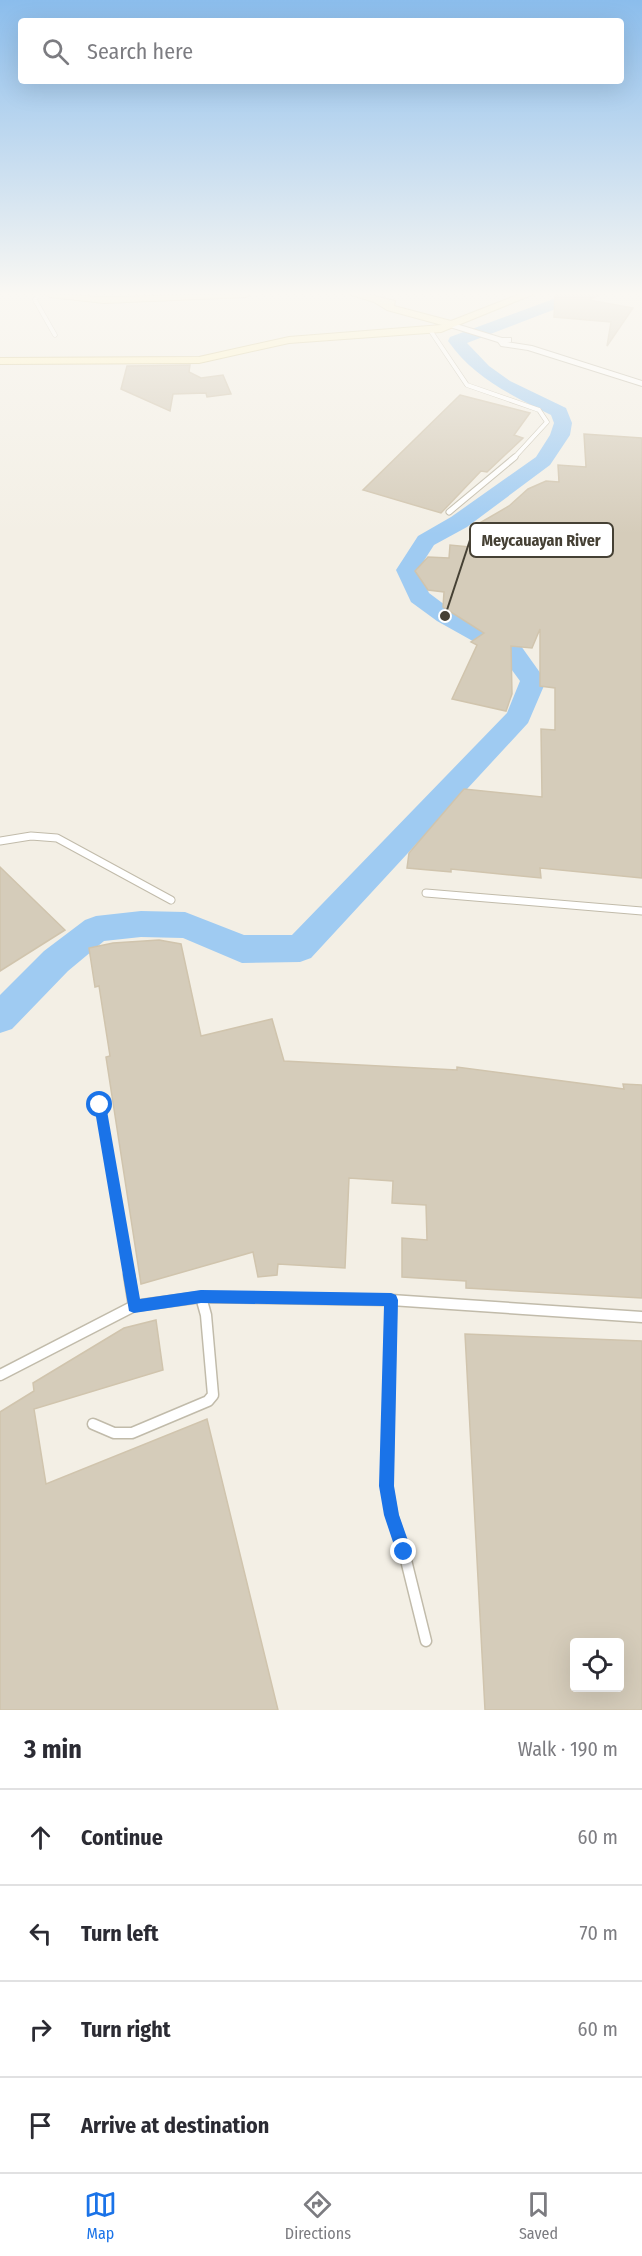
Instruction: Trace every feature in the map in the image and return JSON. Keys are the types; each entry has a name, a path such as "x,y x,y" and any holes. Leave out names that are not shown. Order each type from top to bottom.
{"street":[{"path":"610,374 642,384"}],"lane":[{"path":"450,512 506,467 547,423 539,410 467,385 459,374"},
{"path":"0,841 31,836 57,838 171,900"},
{"path":"426,893 642,911"},
{"path":"100,1105 134,1306"},
{"path":"93,1424 114,1433 132,1433 208,1401 213,1395 206,1315 201,1297"},
{"path":"0,1375 134,1306 201,1297 391,1300 642,1317"},
{"path":"391,1300 387,1486 392,1515 404,1552 426,1641"}],"building":[{"path":"125,374 193,374 201,378 223,375 231,394 207,397 206,393 173,394 170,411 121,389"},
{"path":"460,395 530,413 514,435 523,438 487,472 481,471 441,513 363,490"},
{"path":"584,434 642,438 642,878 540,868 541,878 451,869 451,872 407,868 409,853 464,789 542,797 541,729 555,730 555,688 540,686 540,629 532,648 511,646 512,694 506,711 452,699 477,645 471,642 484,633 443,607 444,592 428,590 415,571 428,557 449,558 450,545 470,547 471,528 509,506 528,489 546,481 559,482 558,465 586,467"},
{"path":"0,867 65,930 0,971"},
{"path":"159,940 181,944 201,1036 272,1019 284,1061 457,1070 457,1067 624,1089 623,1084 642,1085 642,1298 466,1288 466,1281 402,1277 402,1238 427,1240 426,1205 392,1203 393,1181 349,1178 345,1268 278,1264 277,1275 258,1277 253,1252 141,1284 106,1057 110,1056 99,986 95,987 89,948 113,943"},
{"path":"156,1320 163,1370 34,1409 46,1484 207,1419 278,1710 0,1710 0,1412 34,1391 33,1383 124,1328"},
{"path":"465,1334 642,1341 642,1710 485,1710"}],"waterway":[{"path":"0,1018 56,961 96,929 141,924 185,925 242,949 300,948 519,717 533,681 512,652 445,616 419,597 407,570 426,541 459,522 543,461 560,435 563,423 559,412 504,385 488,374"}],"place":[{"name":"Meycauayan River","path":"445,616"}],"route":[{"path":"100,1105 128,1282 134,1306 201,1297 391,1300 387,1486 392,1515 404,1552"}]}
